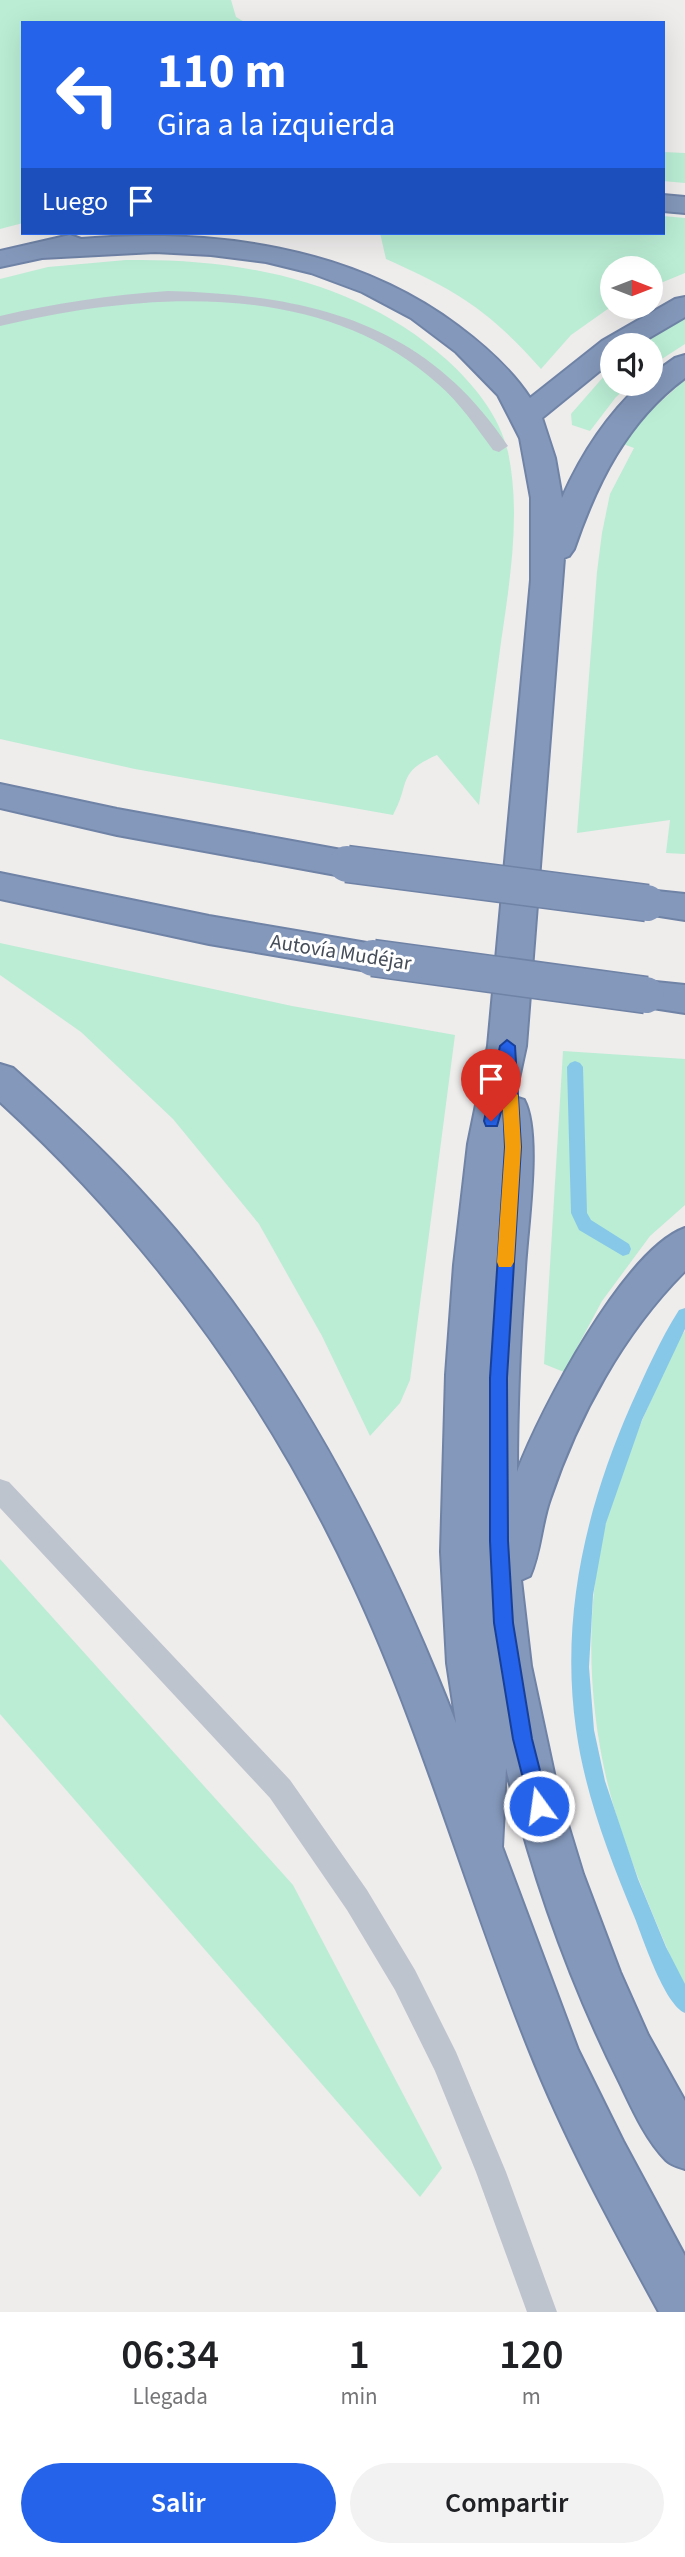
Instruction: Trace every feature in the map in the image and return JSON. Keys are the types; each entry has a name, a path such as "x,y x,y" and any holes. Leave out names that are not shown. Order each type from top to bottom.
{"highway":[{"path":"665,203 685,205"},
{"path":"0,259 104,235"},
{"path":"44,250 125,243 206,244 274,255 346,276 428,315 492,369 526,416 541,461 550,528 547,580 507,1046 486,1144 474,1265 467,1388 463,1552 469,1664 484,1756 478,1847"},
{"path":"637,333 685,305"},
{"path":"526,416 600,357"},
{"path":"547,580 572,505 603,447 636,405 668,375 685,364"},
{"path":"0,796 117,822 346,864 685,907"},
{"name":"Autovía Mudéjar","path":"0,886 209,930 373,958 685,999"},
{"path":"507,1046 513,1147 498,1378 497,1457 503,1623 522,1739 545,1829 572,1911 618,2024 639,2066 685,2144"},
{"path":"0,1079 74,1147 121,1195 206,1297 304,1448 362,1552 406,1654 559,2064 609,2168 685,2308"},
{"path":"503,1623 527,1502 548,1446 578,1385 615,1326 643,1287 685,1245"}],"lane":[{"path":"0,321 71,303 145,295 219,297 292,308 358,329 415,358 461,396 499,446"},
{"path":"0,1490 281,1789 357,1900 405,1980 446,2062 491,2172 542,2312"}],"green space":[{"path":"0,0 231,0 236,17 243,21 21,21 21,224 0,229"},
{"path":"665,152 685,153 685,183 665,181"},
{"path":"665,216 685,218 685,273 663,282 663,256 600,256 600,314 571,335 541,369 488,317 433,281 386,259 380,235 665,235"},
{"path":"126,260 169,260 255,270 337,293 376,311 413,333 457,370 476,390 492,413 508,452 514,523 508,595 479,805 437,755 415,767 410,773 393,815 135,769 0,739 0,279 48,267"},
{"path":"685,318 685,344 663,358 663,333 660,333"},
{"path":"685,380 685,854 666,853 670,820 577,833 597,572 610,494 634,448 623,444 650,411"},
{"path":"600,381 600,396 617,396 590,431 572,425 571,414"},
{"path":"0,943 292,1006 455,1035 410,1380 400,1403 370,1436 322,1336 259,1224 173,1119 81,1032 0,975"},
{"path":"563,1051 685,1059 685,1205 650,1236 602,1301 564,1372 544,1364"},
{"path":"685,1331 685,1985 678,1975 648,1903 614,1806 599,1742 591,1663 595,1583 610,1505 642,1420 677,1341"},
{"path":"0,1559 293,1885 442,2168 420,2197 0,1714"}],"waterway":[{"path":"575,1067 579,1213 585,1225 623,1249"},
{"path":"685,1315 651,1380 619,1454 590,1559 580,1631 585,1730 602,1806 654,1941 685,2003"}],"slow traffic":[{"path":"505,1262 513,1147 510,1095"}],"route":[{"path":"491,1121 507,1046 513,1147 498,1378 499,1541 503,1623 522,1739 539,1806"}]}
